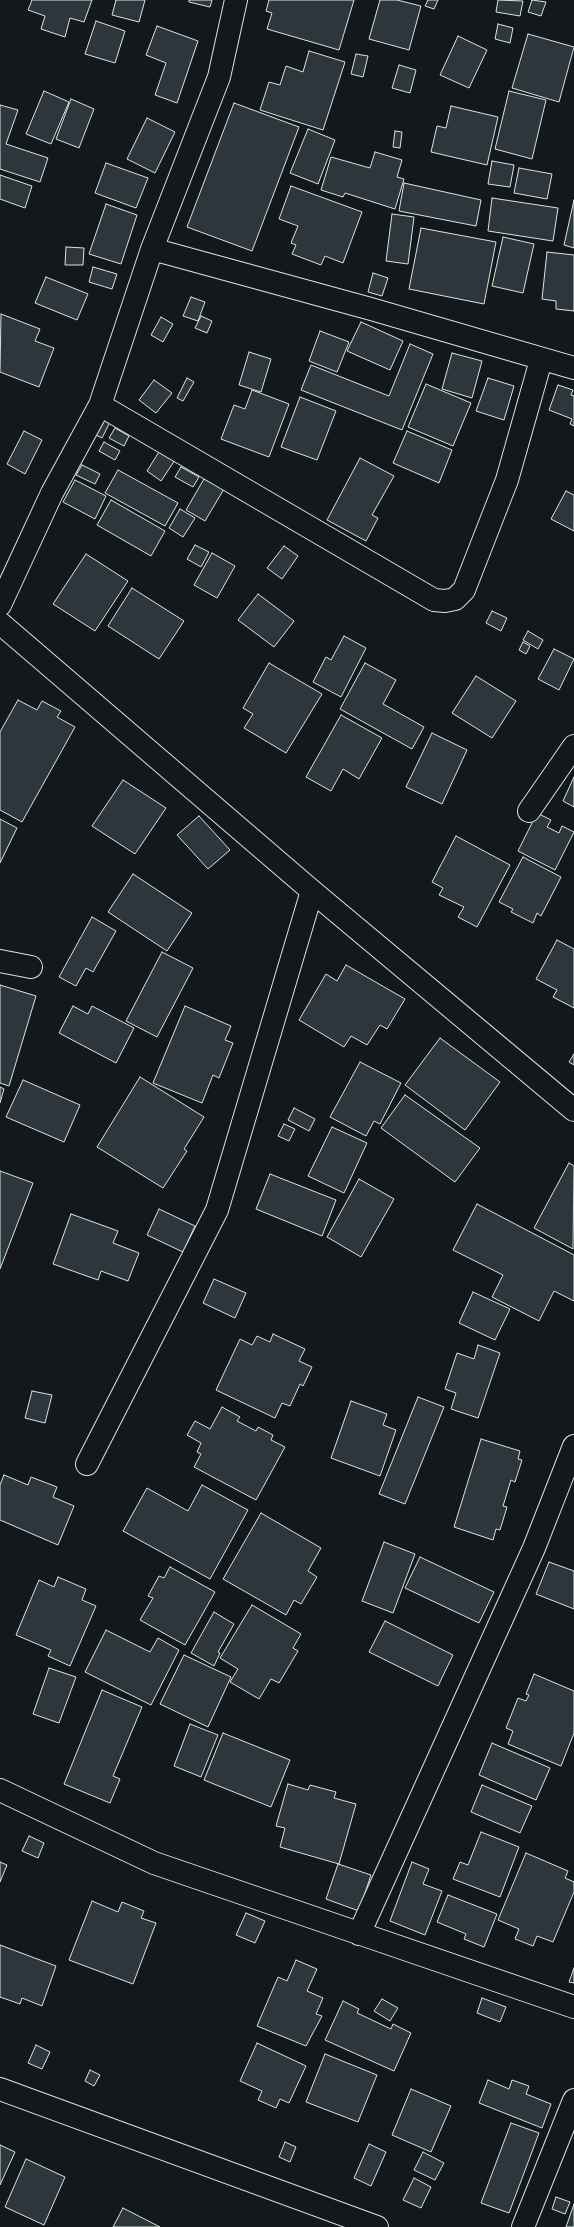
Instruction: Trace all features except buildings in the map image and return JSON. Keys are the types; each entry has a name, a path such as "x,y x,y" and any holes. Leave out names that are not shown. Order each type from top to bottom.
{"street":[{"path":"0,605 52,493 100,405 152,249 219,77 236,0"},
{"path":"152,249 371,309 541,360 574,368"},
{"path":"100,405 434,600 445,601 455,599 464,590 508,480 541,360"},
{"path":"0,623 312,891 574,1110"},
{"path":"529,811 574,746"},
{"path":"87,1464 217,1210 312,891"},
{"path":"0,961 31,967"},
{"path":"359,1934 534,1548 574,1446"},
{"path":"0,1790 154,1863 574,2007"},
{"path":"0,2089 377,2227"},
{"path":"523,2227 574,2100"}]}
